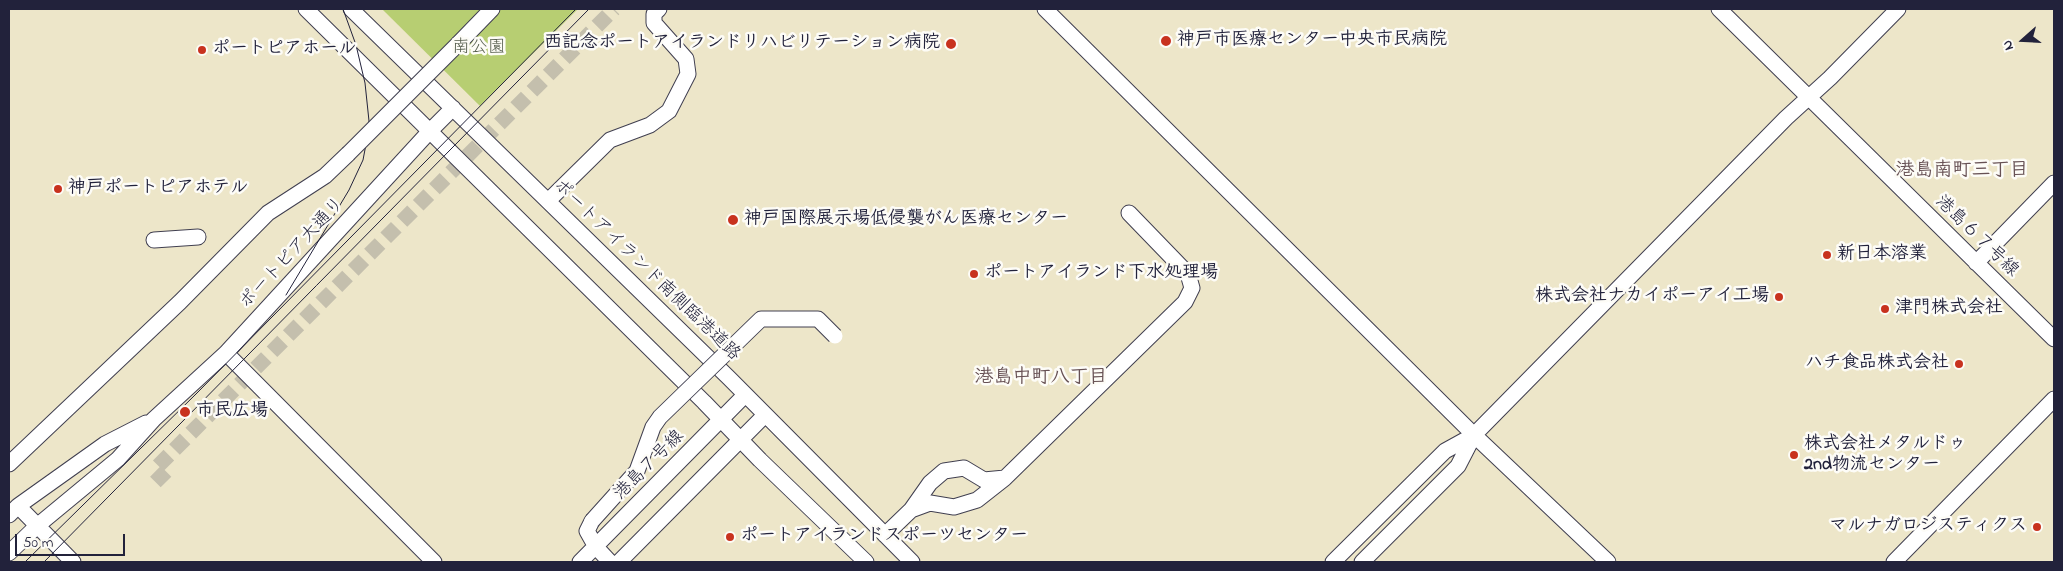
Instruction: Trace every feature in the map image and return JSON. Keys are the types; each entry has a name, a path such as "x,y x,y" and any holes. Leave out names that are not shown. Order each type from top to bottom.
{"street":[{"path":"306,9 866,562"},
{"name":"ポートアイランド南側臨港道路","path":"351,9 745,395 912,562"},
{"path":"9,464 180,302 268,213 325,176 492,9"},
{"path":"548,201 610,140 650,125 669,111 688,74 686,59 654,22 654,14 659,9"},
{"path":"1045,9 1474,435 1608,562"},
{"name":"港島６７号線","path":"1719,9 2054,339"},
{"path":"1333,562 1444,451 1474,435 1898,9"},
{"name":"ポートピア大通り","path":"9,553 37,526 118,459 154,419 226,353 453,108"},
{"path":"1976,263 2054,183"},
{"path":"911,510 930,502 954,507 977,500 1005,478 1185,302 1192,288 1188,274 1129,213"},
{"path":"154,240 198,237"},
{"path":"610,562 596,547 587,531 592,521 637,471 653,427 660,417 761,319 818,319 834,336"},
{"path":"226,353 434,562"},
{"name":"港島７号線","path":"580,562 745,395"},
{"path":"1894,562 2054,399"},
{"path":"619,562 765,415"},
{"name":"ポートピア大通り","path":"13,510 105,444 154,419"},
{"path":"1362,562 1458,466 1474,435"},
{"path":"885,535 911,510 930,483 944,471 964,468 984,480 1005,478"},
{"path":"13,510 37,526 73,562"}],"green space":[{"name":"南公園","path":"382,9 578,9 480,106"}],"tunnel":[{"path":"166,482 154,470 614,9"}],"tram line":[{"path":"286,295 349,190 363,160 369,121 365,83 356,45 343,9"},
{"path":"25,562 196,394 576,9"},
{"path":"44,562 589,9"}],"place":[{"name":"神戸市医療センター中央市民病院","path":"1166,41"},
{"name":"西記念ポートアイランドリハビリテーション病院","path":"951,44"},
{"name":"ポートピアホール","path":"202,50"},
{"name":"神戸ポートピアホテル","path":"58,189"},
{"name":"神戸国際展示場低侵襲がん医療センター","path":"733,220"},
{"name":"新日本溶業","path":"1827,255"},
{"name":"ポートアイランド下水処理場","path":"974,274"},
{"name":"株式会社ナカイポーアイ工場","path":"1779,297"},
{"name":"津門株式会社","path":"1885,309"},
{"name":"ハチ食品株式会社","path":"1959,364"},
{"name":"市民広場","path":"185,412"},
{"name":"株式会社メタルドゥ 2nd物流センター","path":"1794,455"},
{"name":"マルナガロジスティクス","path":"2037,527"},
{"name":"ポートアイランドスポーツセンター","path":"730,537"}],"district":[{"name":"港島南町三丁目","path":"1962,172"},
{"name":"港島中町八丁目","path":"1041,379"}]}
